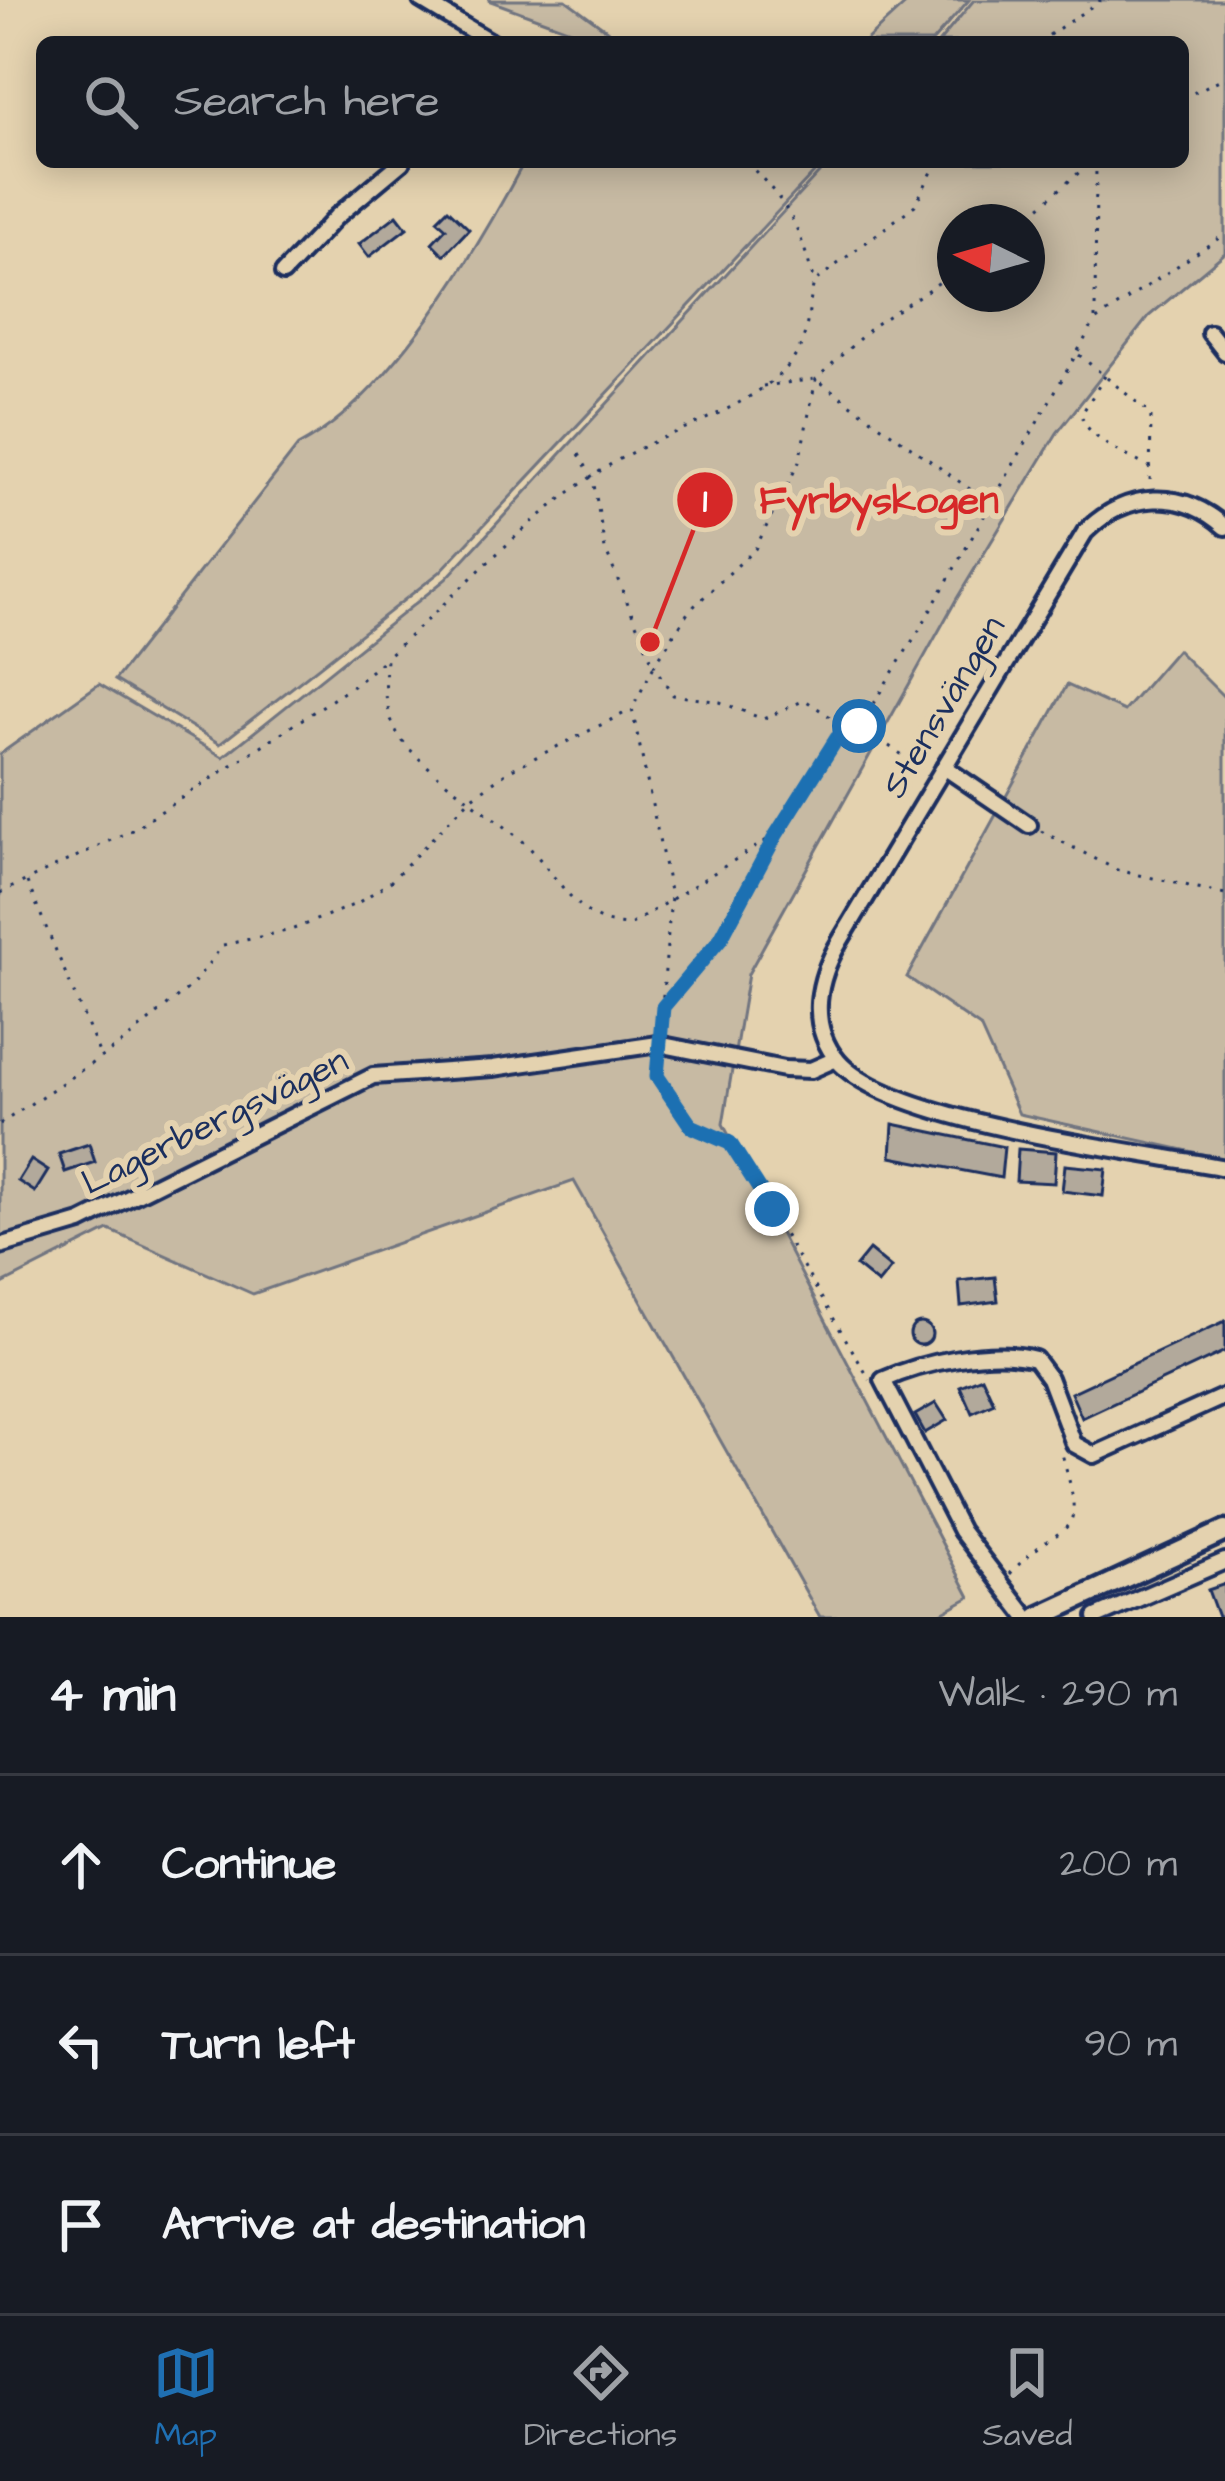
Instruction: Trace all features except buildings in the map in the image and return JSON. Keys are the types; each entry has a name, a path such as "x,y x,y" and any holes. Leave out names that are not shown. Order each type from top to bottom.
{"main road":[{"path":"1039,1617 1225,1531"}],"street":[{"path":"421,0 481,36"},
{"path":"283,273 396,168"},
{"path":"1210,333 1225,352"},
{"path":"1149,499 1186,503 1225,527"},
{"name":"Stensvängen","path":"836,1059 822,1030 821,980 1085,532 1108,512 1149,499"},
{"path":"941,772 1029,825"},
{"name":"Lagerbergsvägen","path":"0,1246 81,1222 373,1076 493,1068 658,1044 801,1070 836,1059"},
{"path":"836,1059 875,1088 955,1115 1225,1168"},
{"path":"1027,1617 961,1532 883,1380 934,1364 1035,1359 1049,1378 1074,1444 1087,1454 1102,1453 1225,1396"},
{"path":"1096,1617 1225,1561"}],"path":[{"path":"1048,36 1101,0"},
{"path":"1189,95 1225,76"},
{"path":"0,893 134,829 356,684 551,505 617,461 714,419 797,355 806,337 814,282 800,228 752,168"},
{"path":"814,282 915,205 934,168"},
{"path":"1044,204 1087,168"},
{"path":"663,1007 721,938 776,835 837,738 859,726 1078,354 1095,320 1094,168"},
{"path":"1095,320 1225,234"},
{"path":"0,1124 101,1057 192,985 223,945 291,930 356,904 390,882 470,799 508,771 632,710 689,610 755,549 800,462 816,380 873,326 937,284"},
{"path":"1078,354 1150,414 1149,499"},
{"path":"1106,375 1082,415 1084,424 1102,441 1151,469"},
{"path":"761,386 816,380 992,506"},
{"path":"579,454 593,479 605,548 654,666 673,694 720,702 763,719 805,700 851,730"},
{"path":"386,657 385,698 397,732 605,923 630,925 776,835"},
{"path":"632,710 671,896 657,1076 680,1114 730,1143 861,1369 872,1382 883,1380"},
{"path":"859,726 941,772"},
{"path":"1029,825 1117,870 1225,894"},
{"path":"27,880 101,1057"},
{"path":"1000,1583 1061,1533 1075,1512 1075,1491 1058,1443"}],"shaded area":[{"path":"488,0 566,0 615,36 568,36 570,30"},
{"path":"910,0 969,0 937,36 871,36"},
{"path":"974,0 1225,0 1225,253 1149,316 1057,433 956,600 748,974 723,1124 970,1597 934,1617 820,1617 574,1181 253,1294 109,1230 0,1285 0,754 99,684 223,757 446,579 823,168 1189,168 1189,36 944,36"},
{"path":"521,168 818,168 440,572 220,744 115,680 298,446 332,424 397,359 481,238"},
{"path":"1177,650 1225,698 1225,1159 1019,1114 980,1027 907,977 1067,685 1124,711"}],"place":[{"name":"Fyrbyskogen","path":"650,642"}],"route":[{"path":"772,1209 730,1143 712,1131 691,1126 657,1076 663,1007 721,938 776,835 837,738 859,726"}]}
